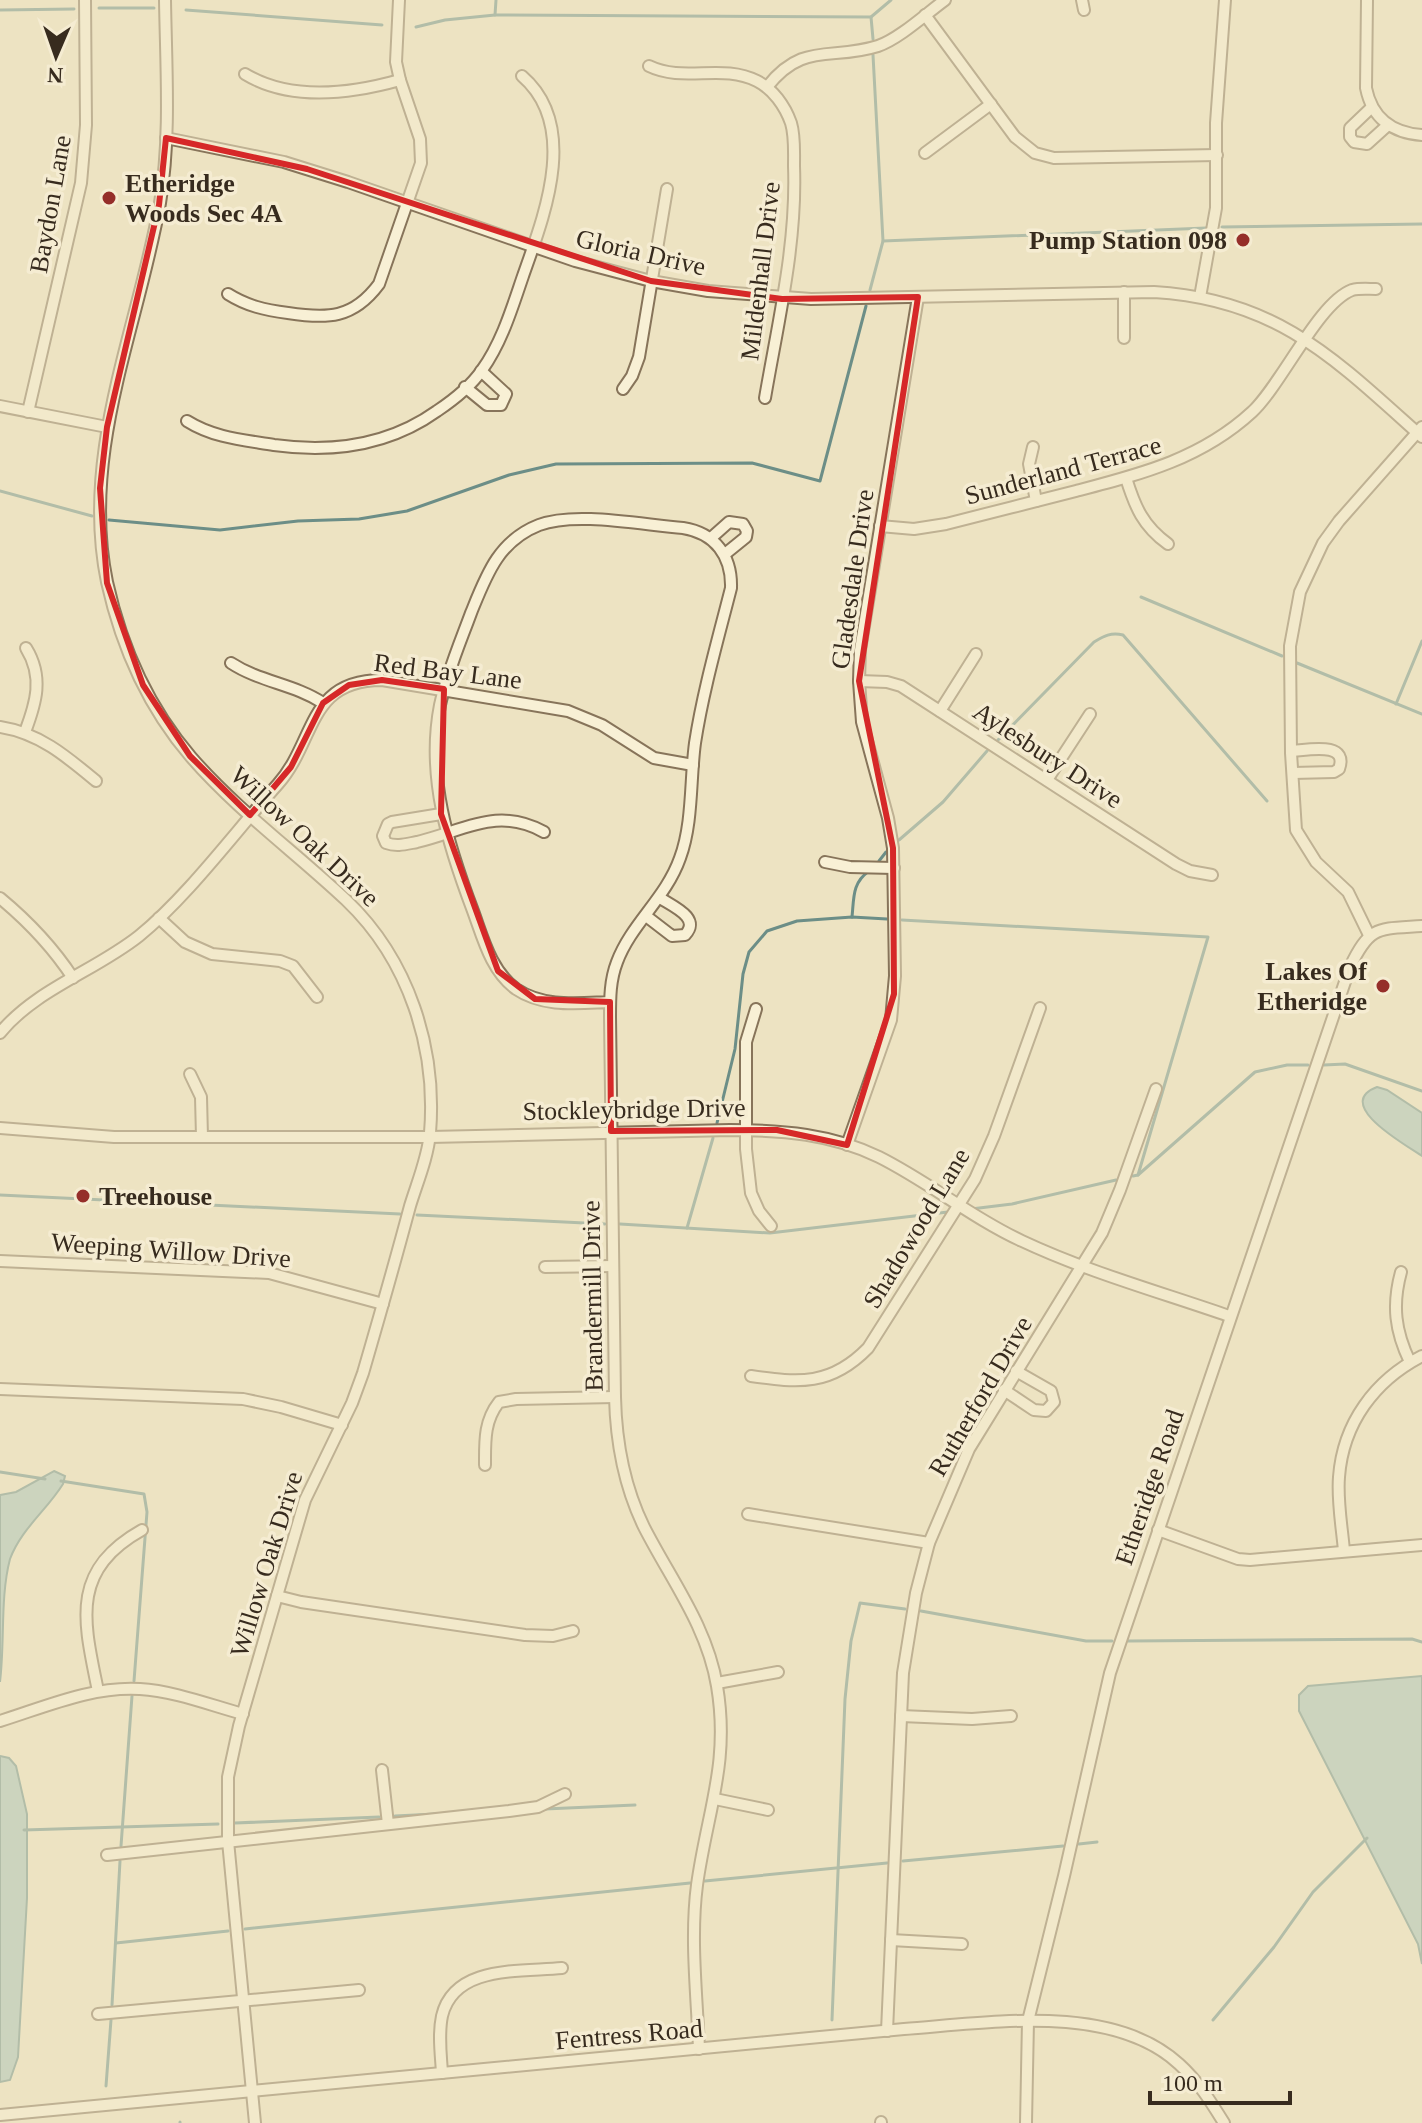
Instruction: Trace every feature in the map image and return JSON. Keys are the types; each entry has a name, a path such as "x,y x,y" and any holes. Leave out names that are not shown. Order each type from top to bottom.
{"street":[{"name":"Baydon Lane","path":"28,412 81,183 86,125 85,0"},
{"name":"Willow Oak Drive","path":"165,0 166,138 159,205 107,427 100,488 107,583 122,636 143,685 170,729 214,782 348,901 382,941 396,964 421,1023 428,1057 430,1137 363,1373 342,1425 305,1500 243,1714 228,1777 228,1841 255,2123"},
{"path":"228,294 251,307 315,317 334,316 351,310 379,284 420,171 421,148 396,62 399,0"},
{"path":"649,66 677,74 733,73 767,87 781,70 804,57 878,46 945,0"},
{"path":"1200,297 1216,208 1216,123 1225,0"},
{"path":"1367,0 1366,88 1372,107 1388,125 1422,135"},
{"path":"925,15 1022,145 1044,156 1217,155"},
{"path":"245,74 281,90 319,93 400,80"},
{"path":"187,421 220,437 319,449 355,446 377,441 418,424 481,371 505,329 550,191 552,137 540,96 522,76"},
{"name":"Mildenhall Drive","path":"765,398 794,204 793,137 786,112 767,87"},
{"path":"925,153 991,104"},
{"path":"1372,107 1350,128 1350,137 1354,142 1367,144 1388,125"},
{"name":"Gloria Drive","path":"166,138 284,162 608,271 708,291 782,299 1174,293 1243,307 1273,320 1306,340 1420,432"},
{"path":"623,389 637,364 667,189"},
{"name":"Sunderland Terrace","path":"880,526 922,529 1175,463 1229,432 1262,402 1326,312 1340,298 1352,291 1376,289"},
{"path":"1124,292 1124,338"},
{"name":"Gladesdale Drive","path":"847,1145 891,1020 895,976 894,868 888,818 862,722 860,650 918,297"},
{"path":"465,387 491,406 504,402 506,394 481,371"},
{"path":"0,406 107,427"},
{"path":"1420,432 1339,521 1310,567 1300,592 1290,646 1291,751 1296,830 1316,862 1348,892 1369,935 1389,929 1422,926"},
{"path":"1033,447 1029,464 1036,501"},
{"path":"1126,478 1138,514 1146,526 1168,544"},
{"name":"Brandermill Drive","path":"444,689 487,572 509,544 526,531 552,521 577,519 683,528 718,546 731,576 731,588 700,714 684,845 669,884 628,939 616,963 610,1002 618,1447 635,1506 706,1643 717,1683 722,1740 715,1799 695,1901 699,2049"},
{"path":"25,732 38,688 35,664 26,648"},
{"path":"940,711 976,654"},
{"path":"0,1033 10,1021 39,1000 135,939 159,918 291,767 323,703 304,691 254,677 231,663"},
{"name":"Red Bay Lane","path":"323,703 349,685 366,680 444,689 568,711 602,725 654,758 693,765"},
{"name":"Aylesbury Drive","path":"859,681 901,686 1176,864 1190,871 1212,875"},
{"path":"444,689 437,755 441,814 486,945 498,971 518,990 546,1002 610,1002"},
{"path":"1047,780 1090,714"},
{"path":"0,727 25,732 53,746 96,781"},
{"path":"1291,751 1333,750 1342,760 1339,769 1334,772 1293,773"},
{"path":"441,814 392,822 384,830 386,843 400,845 447,835 495,819 523,822 544,832"},
{"path":"825,862 850,867 894,868"},
{"path":"0,898 34,926 73,978"},
{"path":"646,916 672,936 679,938 691,929 687,916 660,898"},
{"path":"159,918 185,942 212,954 280,961 293,966 317,997"},
{"name":"Etheridge Road","path":"1026,2123 1028,2021 1110,1673 1350,967 1369,935"},
{"name":"Shadowood Lane","path":"751,1376 804,1382 827,1376 849,1365 876,1337 959,1206 990,1147 1040,1008"},
{"path":"756,1009 746,1042 746,1149 751,1193 759,1211 771,1226"},
{"path":"190,1074 201,1097 202,1137"},
{"name":"Rutherford Drive","path":"887,2031 901,1716 910,1627 929,1543 969,1449 1102,1233 1156,1089"},
{"name":"Stockleybridge Drive","path":"0,1128 86,1137 430,1137 747,1130 807,1134 879,1158 1023,1242 1229,1316"},
{"name":"Weeping Willow Drive","path":"0,1261 269,1273 383,1304"},
{"path":"545,1267 613,1266"},
{"path":"1401,1272 1394,1311 1397,1331 1410,1362"},
{"path":"1344,1551 1339,1480 1341,1456 1348,1433 1373,1392 1390,1375 1422,1356"},
{"path":"1004,1390 1034,1410 1046,1411 1051,1407 1054,1402 1051,1391 1016,1371"},
{"path":"0,1389 243,1399 342,1425"},
{"path":"485,1465 485,1432 490,1413 499,1402 615,1397"},
{"path":"748,1514 929,1543"},
{"path":"98,1691 86,1625 87,1596 95,1575 114,1548 142,1530"},
{"path":"1158,1530 1238,1559 1250,1560 1422,1545"},
{"path":"277,1596 525,1635 553,1636 573,1631"},
{"path":"717,1683 778,1672"},
{"path":"0,1721 98,1691 127,1688 159,1691 243,1714"},
{"path":"901,1716 972,1719 1011,1716"},
{"path":"382,1770 388,1824"},
{"path":"107,1855 538,1807 565,1794"},
{"path":"715,1799 768,1810"},
{"path":"891,1940 962,1944"},
{"path":"442,2073 441,2019 456,1990 468,1980 482,1975 562,1968"},
{"path":"98,2014 359,1990"},
{"name":"Fentress Road","path":"0,2115 38,2118 251,2091 887,2031 1028,2021 1113,2030 1151,2044 1179,2063 1209,2098 1224,2123"}],"highlighted area":[{"path":"166,138 307,169 651,281 782,299 918,297 859,681 893,848 894,994 847,1145 777,1130 611,1131 610,1002 535,999 498,971 441,814 444,689 382,680 349,685 323,703 291,767 250,815 190,756 143,685 107,583 100,488 107,427 159,205"}],"water":[{"path":"1377,1087 1387,1090 1422,1113 1422,1156 1389,1134 1367,1113 1363,1103 1365,1094"},
{"path":"54,1471 65,1476 63,1484 27,1529 10,1559 5,1589 0,1682 0,1495 16,1492"},
{"path":"1422,1676 1422,1964 1418,1944 1299,1711 1299,1695 1308,1686"},
{"path":"0,1756 9,1758 16,1766 27,1814 27,1898 18,2057 10,2080 0,2082"}],"waterway":[{"path":"495,15 496,0"},
{"path":"416,27 445,20 495,15 871,17 891,0"},
{"path":"99,8 154,8"},
{"path":"0,10 74,9"},
{"path":"186,10 382,25"},
{"path":"871,17 873,39"},
{"path":"870,290 883,241 873,55"},
{"path":"1222,227 1422,224"},
{"path":"883,241 1206,228"},
{"path":"109,520 220,530 298,521 359,519 407,511 509,475 556,464 752,463 820,481 866,306"},
{"path":"0,491 92,516"},
{"path":"1141,597 1282,656"},
{"path":"998,740 1094,642 1108,635 1123,635 1267,801"},
{"path":"1396,704 1422,641"},
{"path":"1297,663 1422,714"},
{"path":"899,840 943,802 987,751"},
{"path":"879,861 886,852"},
{"path":"852,917 857,886 869,871"},
{"path":"717,1123 735,1049 743,974 749,952 767,931 797,921 852,917 887,919"},
{"path":"902,920 1208,937 1138,1175"},
{"path":"1324,1065 1345,1064 1422,1091"},
{"path":"1133,1176 1138,1175 1255,1072 1287,1065 1308,1065"},
{"path":"687,1228 713,1138"},
{"path":"971,1209 1012,1204 1116,1180"},
{"path":"0,1195 400,1214"},
{"path":"620,1224 770,1233 948,1212"},
{"path":"417,1215 605,1224"},
{"path":"0,1472 45,1479"},
{"path":"61,1481 144,1494 147,1512 134,1681"},
{"path":"832,2020 845,1699 851,1641 860,1603 905,1609"},
{"path":"921,1611 1086,1641 1112,1641"},
{"path":"1128,1641 1412,1639 1422,1642"},
{"path":"121,1846 132,1696"},
{"path":"545,1809 635,1805"},
{"path":"395,1816 435,1814"},
{"path":"235,1823 379,1817"},
{"path":"24,1830 218,1824"},
{"path":"1213,2020 1274,1947 1313,1892 1367,1838"},
{"path":"1079,1844 1097,1842"},
{"path":"903,1861 1063,1846"},
{"path":"112,2005 120,1861"},
{"path":"705,1881 887,1863"},
{"path":"245,1929 690,1883"},
{"path":"116,1943 228,1931"},
{"path":"106,2086 111,2020"}],"place":[{"name":"Etheridge Woods Sec 4A","path":"109,198"},
{"name":"Pump Station 098","path":"1243,240"},
{"name":"Lakes Of Etheridge","path":"1383,986"},
{"name":"Treehouse","path":"83,1196"}]}
